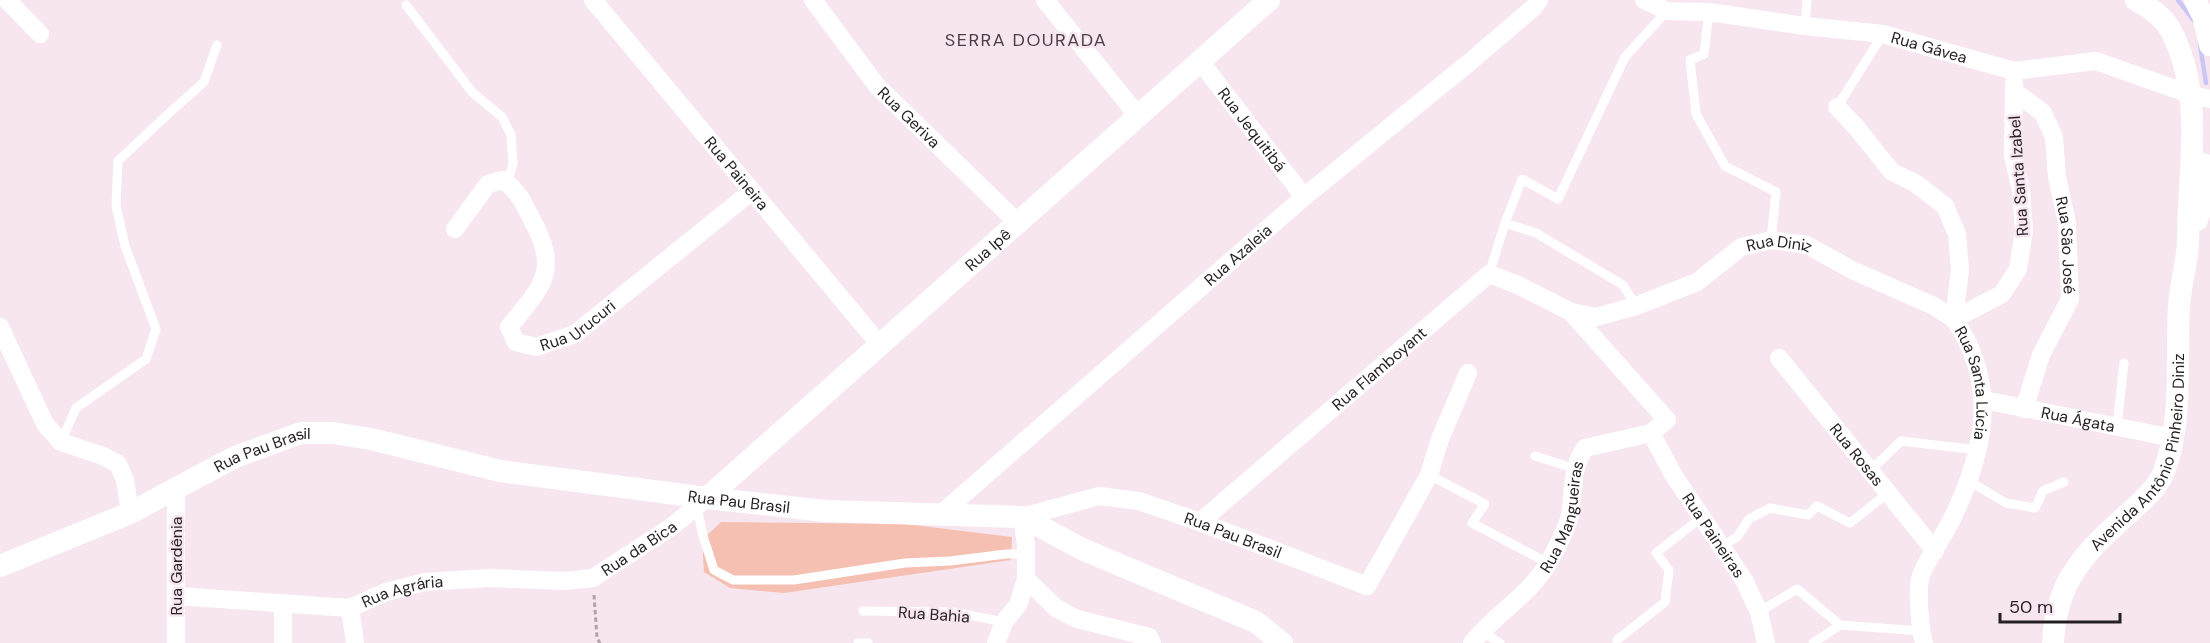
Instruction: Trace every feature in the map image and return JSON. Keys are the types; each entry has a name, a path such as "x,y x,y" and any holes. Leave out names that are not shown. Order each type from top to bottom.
{"street":[{"path":"8,0 40,34"},
{"name":"Rua Paineira","path":"593,0 880,345"},
{"name":"Rua Geriva","path":"813,0 878,86 1018,223"},
{"path":"1045,0 1138,116"},
{"name":"Rua Azaleia","path":"941,514 1304,198 1471,61 1534,7 1539,0"},
{"name":"Rua Gávea","path":"1644,0 1667,11 1708,12 1883,34 2014,71 2096,61 2201,97"},
{"name":"Avenida Antônio Pinheiro Diniz","path":"2053,643 2054,623 2070,576 2092,547 2146,498 2164,472 2173,438 2178,387 2179,304 2202,162 2201,97 2169,27 2152,10 2136,0"},
{"path":"2195,0 2203,16 2210,45"},
{"name":"Rua Ipê","path":"702,502 1266,1"},
{"name":"Rua Jequitibá","path":"1200,61 1304,198"},
{"name":"Rua Santa Izabel","path":"1954,319 2002,294 2018,269 2024,230 2021,190 2013,155 2014,71"},
{"name":"Rua São José","path":"2014,91 2043,113 2054,137 2057,177 2067,224 2070,299 2041,355 2024,409"},
{"name":"Rua Santa Lúcia","path":"1837,107 1892,172 1916,183 1945,206 1957,234 1960,270 1954,319 1969,341 1984,400 1978,450 1969,481 1920,579 1922,637"},
{"path":"455,229 488,184 502,180 507,183"},
{"name":"Avenida Antônio Pinheiro Diniz","path":"2188,250 2210,180"},
{"name":"Rua Urucuri","path":"507,183 516,189 541,236 548,261 544,280 509,327 516,342 536,347 575,334 752,191"},
{"name":"Rua Diniz","path":"1570,312 1596,317 1636,306 1697,282 1741,247 1771,240 1807,245 1852,270 1934,306 1954,319"},
{"path":"1489,274 1518,285 1570,312 1667,420 1652,433"},
{"name":"Rua Flamboyant","path":"1200,522 1489,274"},
{"path":"0,327 45,424 61,442 103,456 118,464 125,480 130,513"},
{"name":"Rua Rosas","path":"1779,358 1935,551"},
{"path":"1430,475 1440,439 1468,373"},
{"name":"Rua Ágata","path":"1984,400 2173,438"},
{"name":"Rua Pau Brasil","path":"0,566 130,513 236,457 301,434 333,433 371,439 500,471 702,502 825,511 1022,517 1099,496 1139,501 1366,586 1430,475"},
{"name":"Rua Mangueiras","path":"1477,637 1520,597 1548,563 1569,518 1576,469 1579,456 1585,448 1652,433"},
{"name":"Rua Paineiras","path":"1652,433 1674,476 1744,580 1759,612 1766,643"},
{"name":"Rua Gardênia","path":"176,489 176,643"},
{"name":"Rua da Bica","path":"593,578 671,527 702,502"},
{"path":"996,643 1004,622 1018,605 1026,579 1022,517"},
{"path":"1022,517 1084,550 1256,622 1282,643"},
{"name":"Rua Agrária","path":"176,596 350,609 386,592 424,582 489,578 566,581 593,578"},
{"path":"1026,579 1056,608 1077,619 1149,637 1152,643"},
{"path":"283,604 284,643"},
{"path":"350,609 355,643"}],"lane":[{"path":"1805,26 1807,0"},
{"path":"406,5 472,92 502,117 511,135 513,164 507,183"},
{"path":"1489,274 1522,179 1558,199 1625,57 1667,11"},
{"path":"1708,12 1704,54 1690,60 1696,114 1725,166 1776,192 1771,240"},
{"name":"Rua Santa Lúcia","path":"1837,107 1883,34"},
{"path":"61,442 76,408 146,359 156,329 125,246 116,206 118,161 204,82 217,45"},
{"path":"1505,223 1536,233 1623,285 1636,306"},
{"path":"2117,426 2124,363"},
{"path":"1870,471 1901,441 1978,450"},
{"path":"1535,456 1576,469"},
{"path":"1430,475 1485,504 1472,523 1548,563"},
{"path":"1969,481 2006,503 2035,508 2043,491 2064,482"},
{"path":"1722,546 1737,537 1749,519 1770,508 1808,515 1817,506 1850,523 1888,493"},
{"path":"702,502 703,536 714,570 733,580 794,580 905,563 1026,554"},
{"path":"1617,643 1617,640 1665,602 1669,570 1656,553 1702,517"},
{"path":"1759,612 1797,589 1840,625 1922,637"},
{"name":"Rua Bahia","path":"863,611 952,612 1004,622"},
{"path":"1812,643 1840,625"},
{"path":"1477,637 1500,643"},
{"path":"858,643 868,643"}],"path":[{"name":"Rua da Bica","path":"593,578 597,638 600,643"}],"shaded area":[{"path":"721,522 905,524 1012,537 1011,560 784,593 730,588 704,572 702,540"}],"waterway":[{"path":"2178,0 2195,22"},
{"path":"2200,45 2206,83"}],"district":[{"name":"SERRA DOURADA","path":"1026,40"}]}
